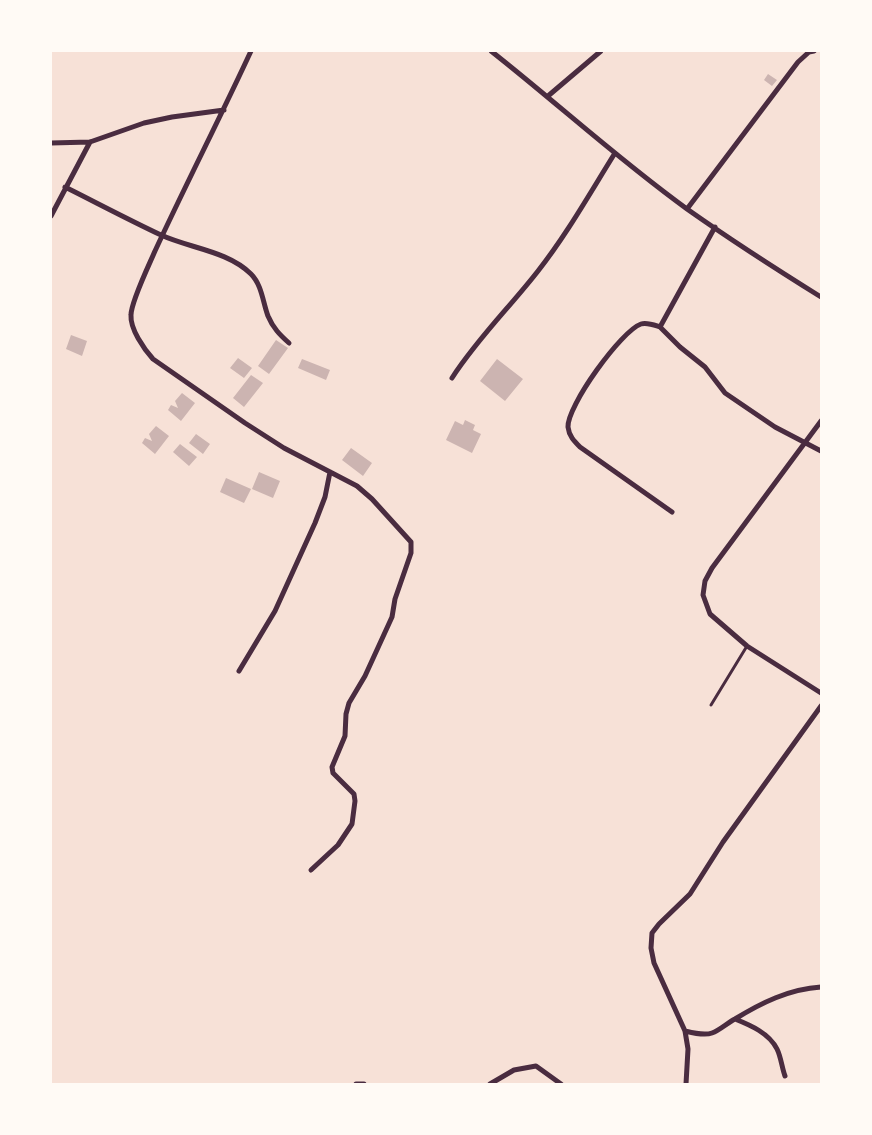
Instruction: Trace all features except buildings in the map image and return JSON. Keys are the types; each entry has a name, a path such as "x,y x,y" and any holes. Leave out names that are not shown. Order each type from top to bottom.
{"street":[{"path":"251,51 143,278 130,314 143,348 153,359 284,448 357,486 372,499 411,542 411,553 395,599 392,617 365,676 349,703 346,714 345,736 332,767 333,773 354,794 356,801 352,824 338,845 311,870"},
{"path":"491,51 548,96 614,153 687,208 821,297"},
{"path":"548,96 601,51"},
{"path":"687,208 798,62 809,52 814,51"},
{"path":"51,143 90,142 144,123 224,110"},
{"path":"51,216 90,142"},
{"path":"452,378 468,354 506,311 539,269 572,222 614,153"},
{"path":"66,187 163,236 238,265 252,275 272,324 276,331 289,342"},
{"path":"660,327 715,227"},
{"path":"672,512 580,447 571,438 568,428 570,416 590,381 623,338 636,327 643,324 660,327 680,347 706,367 725,393 775,427 821,451"},
{"path":"821,421 712,568 705,581 703,595 710,614 746,646 821,693"},
{"path":"240,671 274,611 315,523 325,497 330,472"},
{"path":"686,1084 688,1049 685,1031 654,963 651,948 652,933 690,894 723,842 821,706"},
{"path":"685,1031 711,1034 757,1006 782,995 821,987"},
{"path":"735,1019 755,1028 777,1048 784,1076"},
{"path":"490,1084 514,1070 536,1066 561,1084"},
{"path":"356,1084 364,1084"}],"lane":[{"path":"711,705 746,646"}]}
